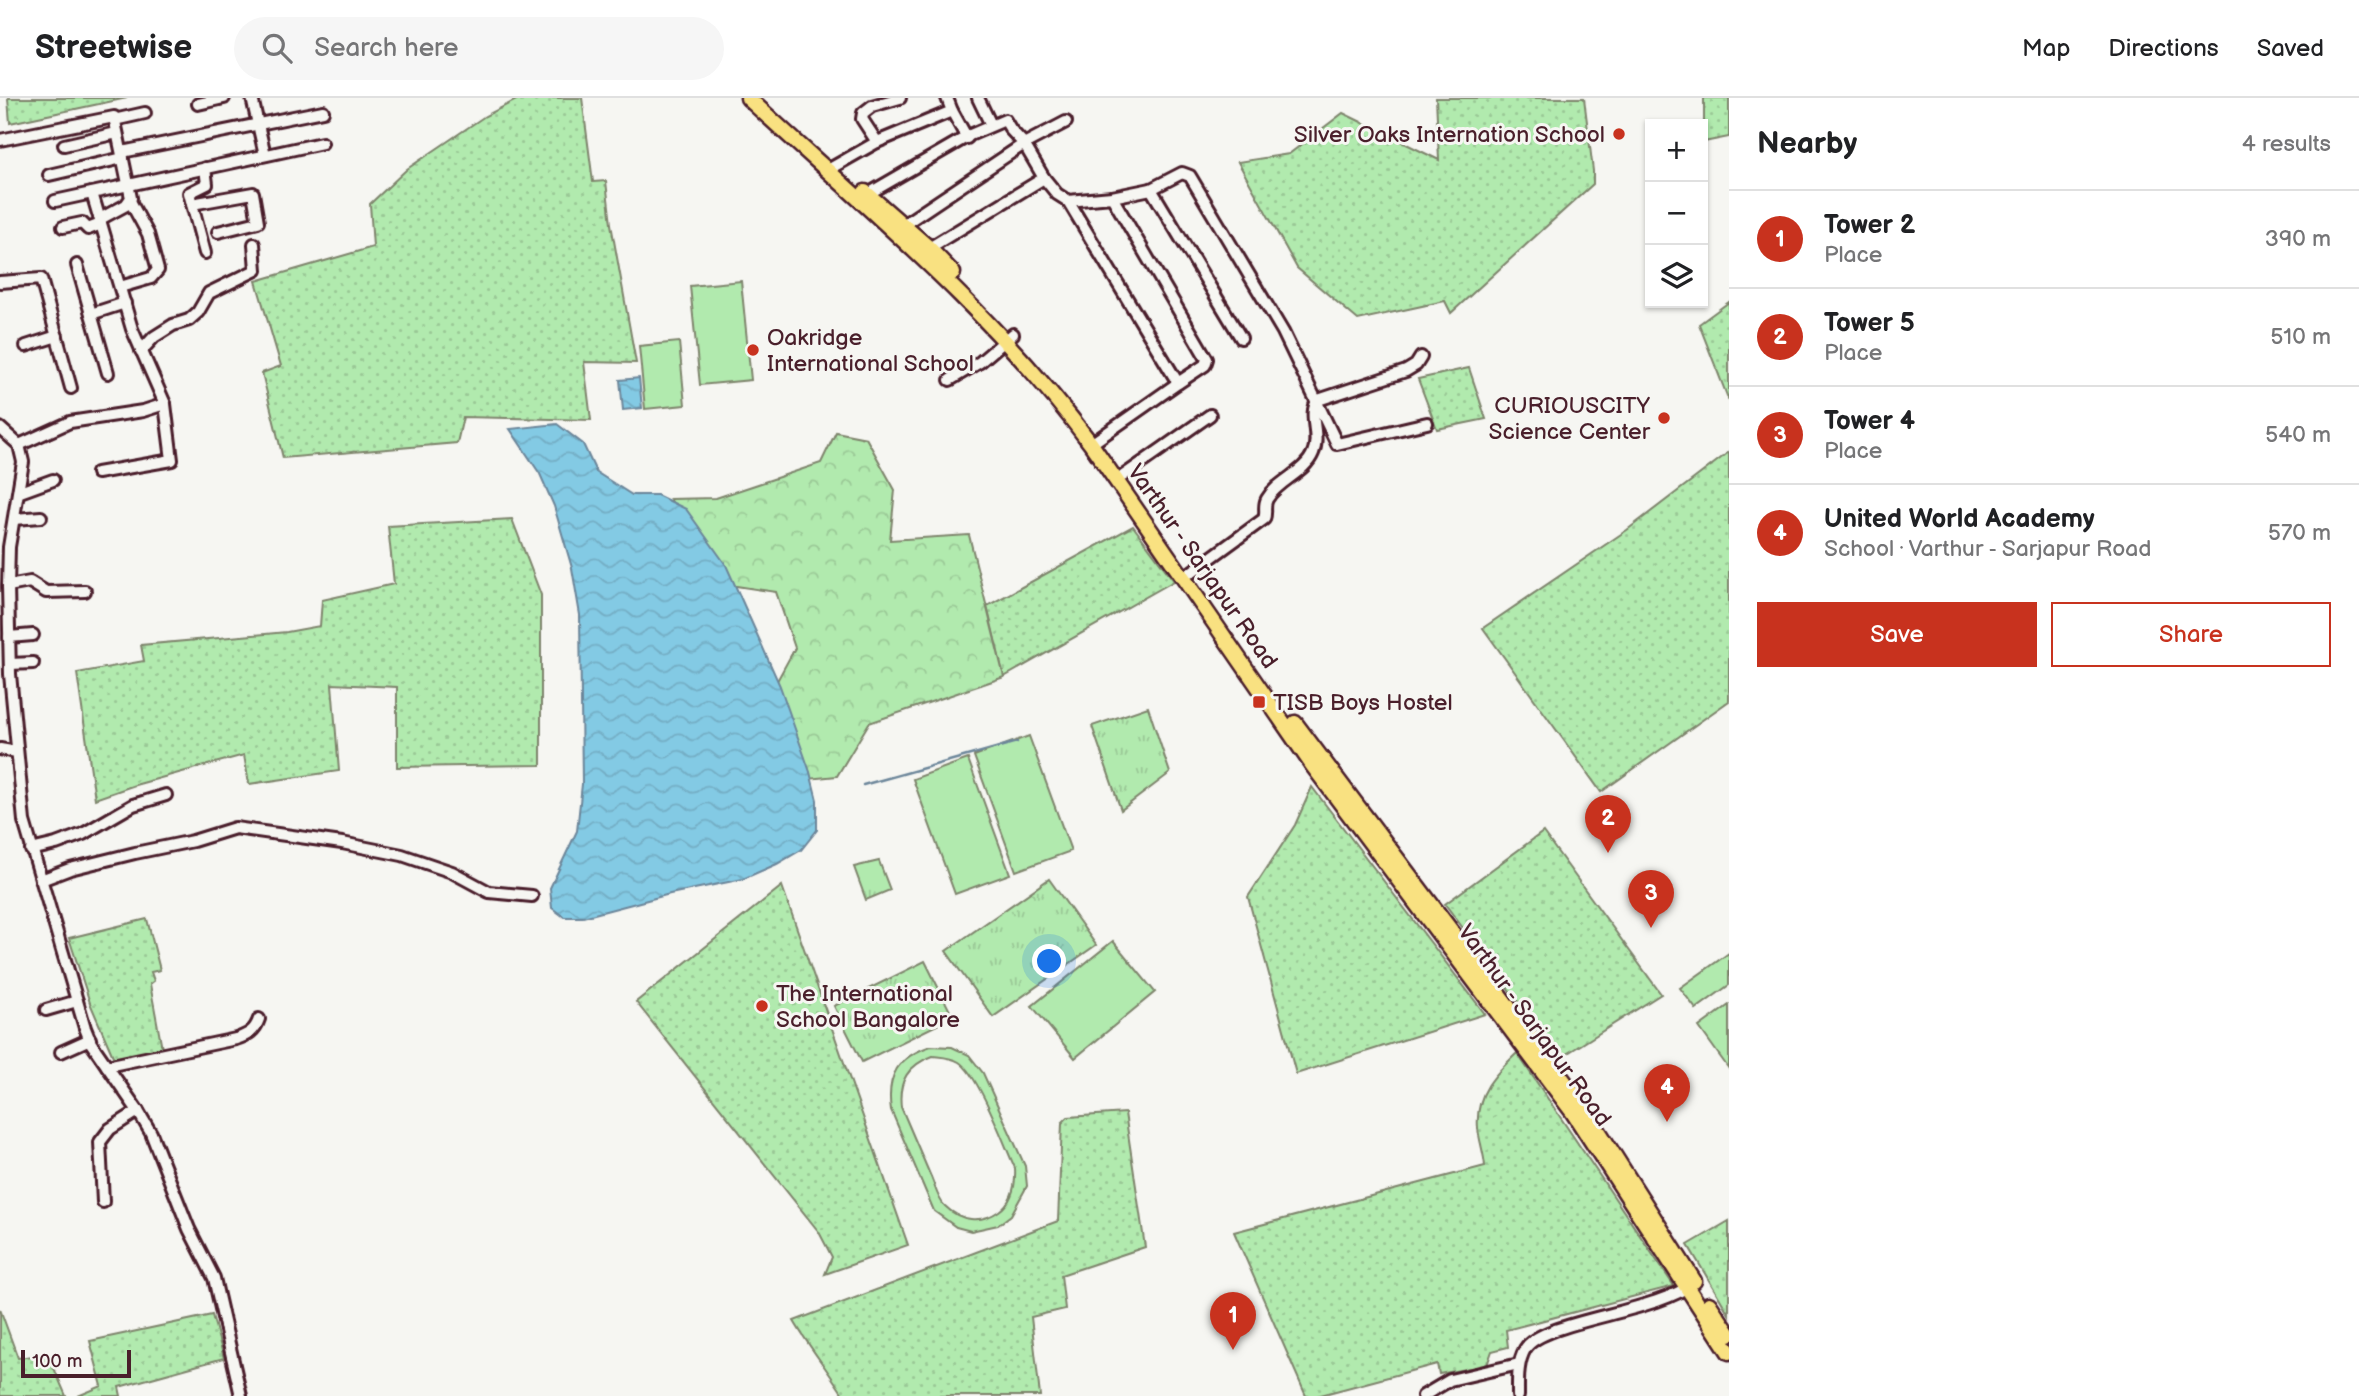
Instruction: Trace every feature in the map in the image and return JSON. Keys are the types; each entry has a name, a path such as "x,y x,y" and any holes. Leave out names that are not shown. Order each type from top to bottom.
{"main road":[{"name":"Varthur - Sarjapur Road","path":"748,98 1009,337"},
{"name":"Varthur - Sarjapur Road","path":"755,98 929,248 1062,391 1313,766 1572,1111 1729,1334"},
{"name":"Varthur - Sarjapur Road","path":"1094,441 1124,476 1321,759 1582,1105 1692,1285 1729,1352"}],"street":[{"path":"198,104 224,98"},
{"path":"252,98 265,155"},
{"path":"877,142 862,120 862,115 872,106 900,98"},
{"path":"947,98 967,138"},
{"path":"978,98 991,125"},
{"path":"49,175 258,123 323,111"},
{"path":"833,167 877,142 952,111"},
{"path":"114,120 145,113"},
{"path":"0,140 114,117 130,201 148,234 158,270 151,278 120,287"},
{"path":"868,194 1004,120 1024,144 1044,178 1057,194 1068,201 1178,383"},
{"path":"903,225 1024,144 1066,122"},
{"path":"64,145 117,133"},
{"path":"55,201 322,143"},
{"path":"205,168 208,184 190,191 205,253"},
{"path":"1068,201 1112,197 1151,189 1182,173 1190,176 1283,332 1337,444 1427,423"},
{"path":"929,248 1044,178"},
{"path":"1151,189 1241,338"},
{"path":"92,193 141,351 165,404 171,439 171,461 97,473"},
{"path":"192,204 253,193 258,222 218,232"},
{"path":"1094,441 1205,365 1207,359 1112,197"},
{"path":"63,227 82,223 88,229 130,201"},
{"path":"141,351 154,337 173,325 190,320 209,293 256,270 254,244"},
{"path":"77,265 108,373"},
{"path":"0,282 41,279 71,387"},
{"path":"91,314 125,303"},
{"path":"26,346 57,336"},
{"path":"950,380 980,362 1009,337"},
{"path":"1190,573 1264,519 1269,496 1309,460 1316,443 1313,413 1317,402 1324,397 1406,371 1421,357"},
{"path":"19,445 70,422 143,411 165,404"},
{"path":"1124,476 1210,415"},
{"path":"0,428 19,445 23,469 9,547 9,637 6,671 24,821 31,850 90,1038 151,1133 189,1229 214,1278 241,1396"},
{"path":"20,492 53,480"},
{"path":"14,519 41,517"},
{"path":"8,586 30,582 46,592 85,591"},
{"path":"9,637 33,635"},
{"path":"6,671 33,663"},
{"path":"0,749 17,752"},
{"path":"31,850 83,834 133,805 166,795"},
{"path":"41,880 70,869 193,841 235,828 342,843 402,855 452,872 489,892 532,895"},
{"path":"46,1010 77,1001"},
{"path":"107,1066 236,1039 249,1034 257,1027 259,1019"},
{"path":"61,1052 90,1038"},
{"path":"103,1202 100,1157 102,1136 138,1111"},
{"path":"1518,1396 1520,1364 1526,1347 1535,1338 1653,1304 1679,1294 1692,1285"},
{"path":"1425,1395 1450,1380 1520,1364"}],"green space":[{"path":"8,98 127,98 10,123"},
{"path":"520,98 582,98 593,182 606,181 636,363 584,362 591,420 463,417 457,443 283,458 262,373 281,366 256,281 373,247 370,204 407,169 485,116"},
{"path":"1436,98 1584,98 1593,184 1451,313 1445,301 1358,320 1297,268 1238,162 1289,154 1343,113 1439,160"},
{"path":"1704,98 1729,98 1729,137 1708,141 1708,119 1704,119"},
{"path":"741,281 751,380 700,385 690,286"},
{"path":"1729,302 1729,401 1699,324"},
{"path":"679,342 685,405 645,409 639,346"},
{"path":"1469,368 1486,419 1437,429 1418,379"},
{"path":"836,432 866,438 895,490 890,540 969,535 1004,677 869,723 837,776 798,780 760,712 795,648 776,592 730,585 670,499 716,498 821,463"},
{"path":"1729,452 1729,701 1601,792 1483,628 1627,530"},
{"path":"512,519 541,595 541,765 397,767 397,687 332,684 339,771 249,784 244,755 95,799 77,673 144,661 141,645 287,632 320,626 322,600 394,584 388,526"},
{"path":"1133,526 1174,581 1004,677 987,606"},
{"path":"1148,707 1170,773 1121,810 1092,726"},
{"path":"1029,736 1071,851 1016,871 974,756"},
{"path":"968,759 1010,874 955,894 913,779"},
{"path":"1312,787 1485,1014 1296,1074 1248,897 1295,825"},
{"path":"1543,832 1661,994 1560,1058 1445,904"},
{"path":"879,861 890,890 866,900 854,867"},
{"path":"1049,879 1096,945 993,1017 946,951"},
{"path":"782,886 908,1245 825,1274 832,1257 819,1232 636,1002"},
{"path":"147,919 160,970 151,972 154,981 150,984 162,1049 115,1061 90,1003 69,938"},
{"path":"1113,941 1155,992 1075,1058 1032,1006"},
{"path":"1729,953 1729,985 1696,1009 1680,988"},
{"path":"925,961 953,1017 862,1062 834,1006"},
{"path":"1729,1005 1729,1069 1699,1027"},
{"path":"931,1046 952,1047 969,1055 983,1073 1025,1166 1027,1186 1011,1215 998,1225 971,1231 956,1227 934,1211 891,1110 890,1087 893,1077 903,1062","holes":["933,1056 956,1060 967,1069 983,1095 1015,1168 1014,1186 1008,1202 999,1211 985,1218 964,1218 943,1203 901,1107 901,1089 906,1075 917,1064"]},
{"path":"1517,1053 1674,1286 1506,1330 1508,1347 1492,1351 1487,1365 1439,1374 1437,1364 1317,1396 1306,1396 1234,1232 1485,1166 1478,1128 1480,1105 1494,1077"},
{"path":"1125,1113 1145,1247 1061,1275 1065,1309 1031,1317 1040,1396 844,1396 794,1321 1058,1221 1062,1123 1068,1117"},
{"path":"1729,1221 1729,1314 1688,1245"},
{"path":"0,1309 18,1358 48,1354 66,1396 0,1396"},
{"path":"212,1315 224,1358 119,1387 121,1396 78,1396 102,1386 90,1341"}],"water":[{"path":"639,378 642,408 623,410 620,380"},
{"path":"557,424 583,444 596,472 632,495 657,495 686,509 726,565 780,686 817,800 817,830 801,850 777,864 743,879 670,894 583,917 564,917 552,908 550,888 577,831 582,784 580,615 572,568 554,506 540,474 510,429"}],"waterway":[{"path":"863,785 1017,742"}],"place":[{"name":"Silver Oaks Internation School","path":"1619,134"},
{"name":"Oakridge International School","path":"753,350"},
{"name":"CURIOUSCITY Science Center","path":"1664,418"},
{"name":"TISB Boys Hostel","path":"1259,702"},
{"name":"Tower 5","path":"1608,853"},
{"name":"Tower 4","path":"1651,928"},
{"name":"The International School Bangalore","path":"762,1006"},
{"name":"United World Academy","path":"1667,1122"},
{"name":"Tower 2","path":"1233,1350"}]}
